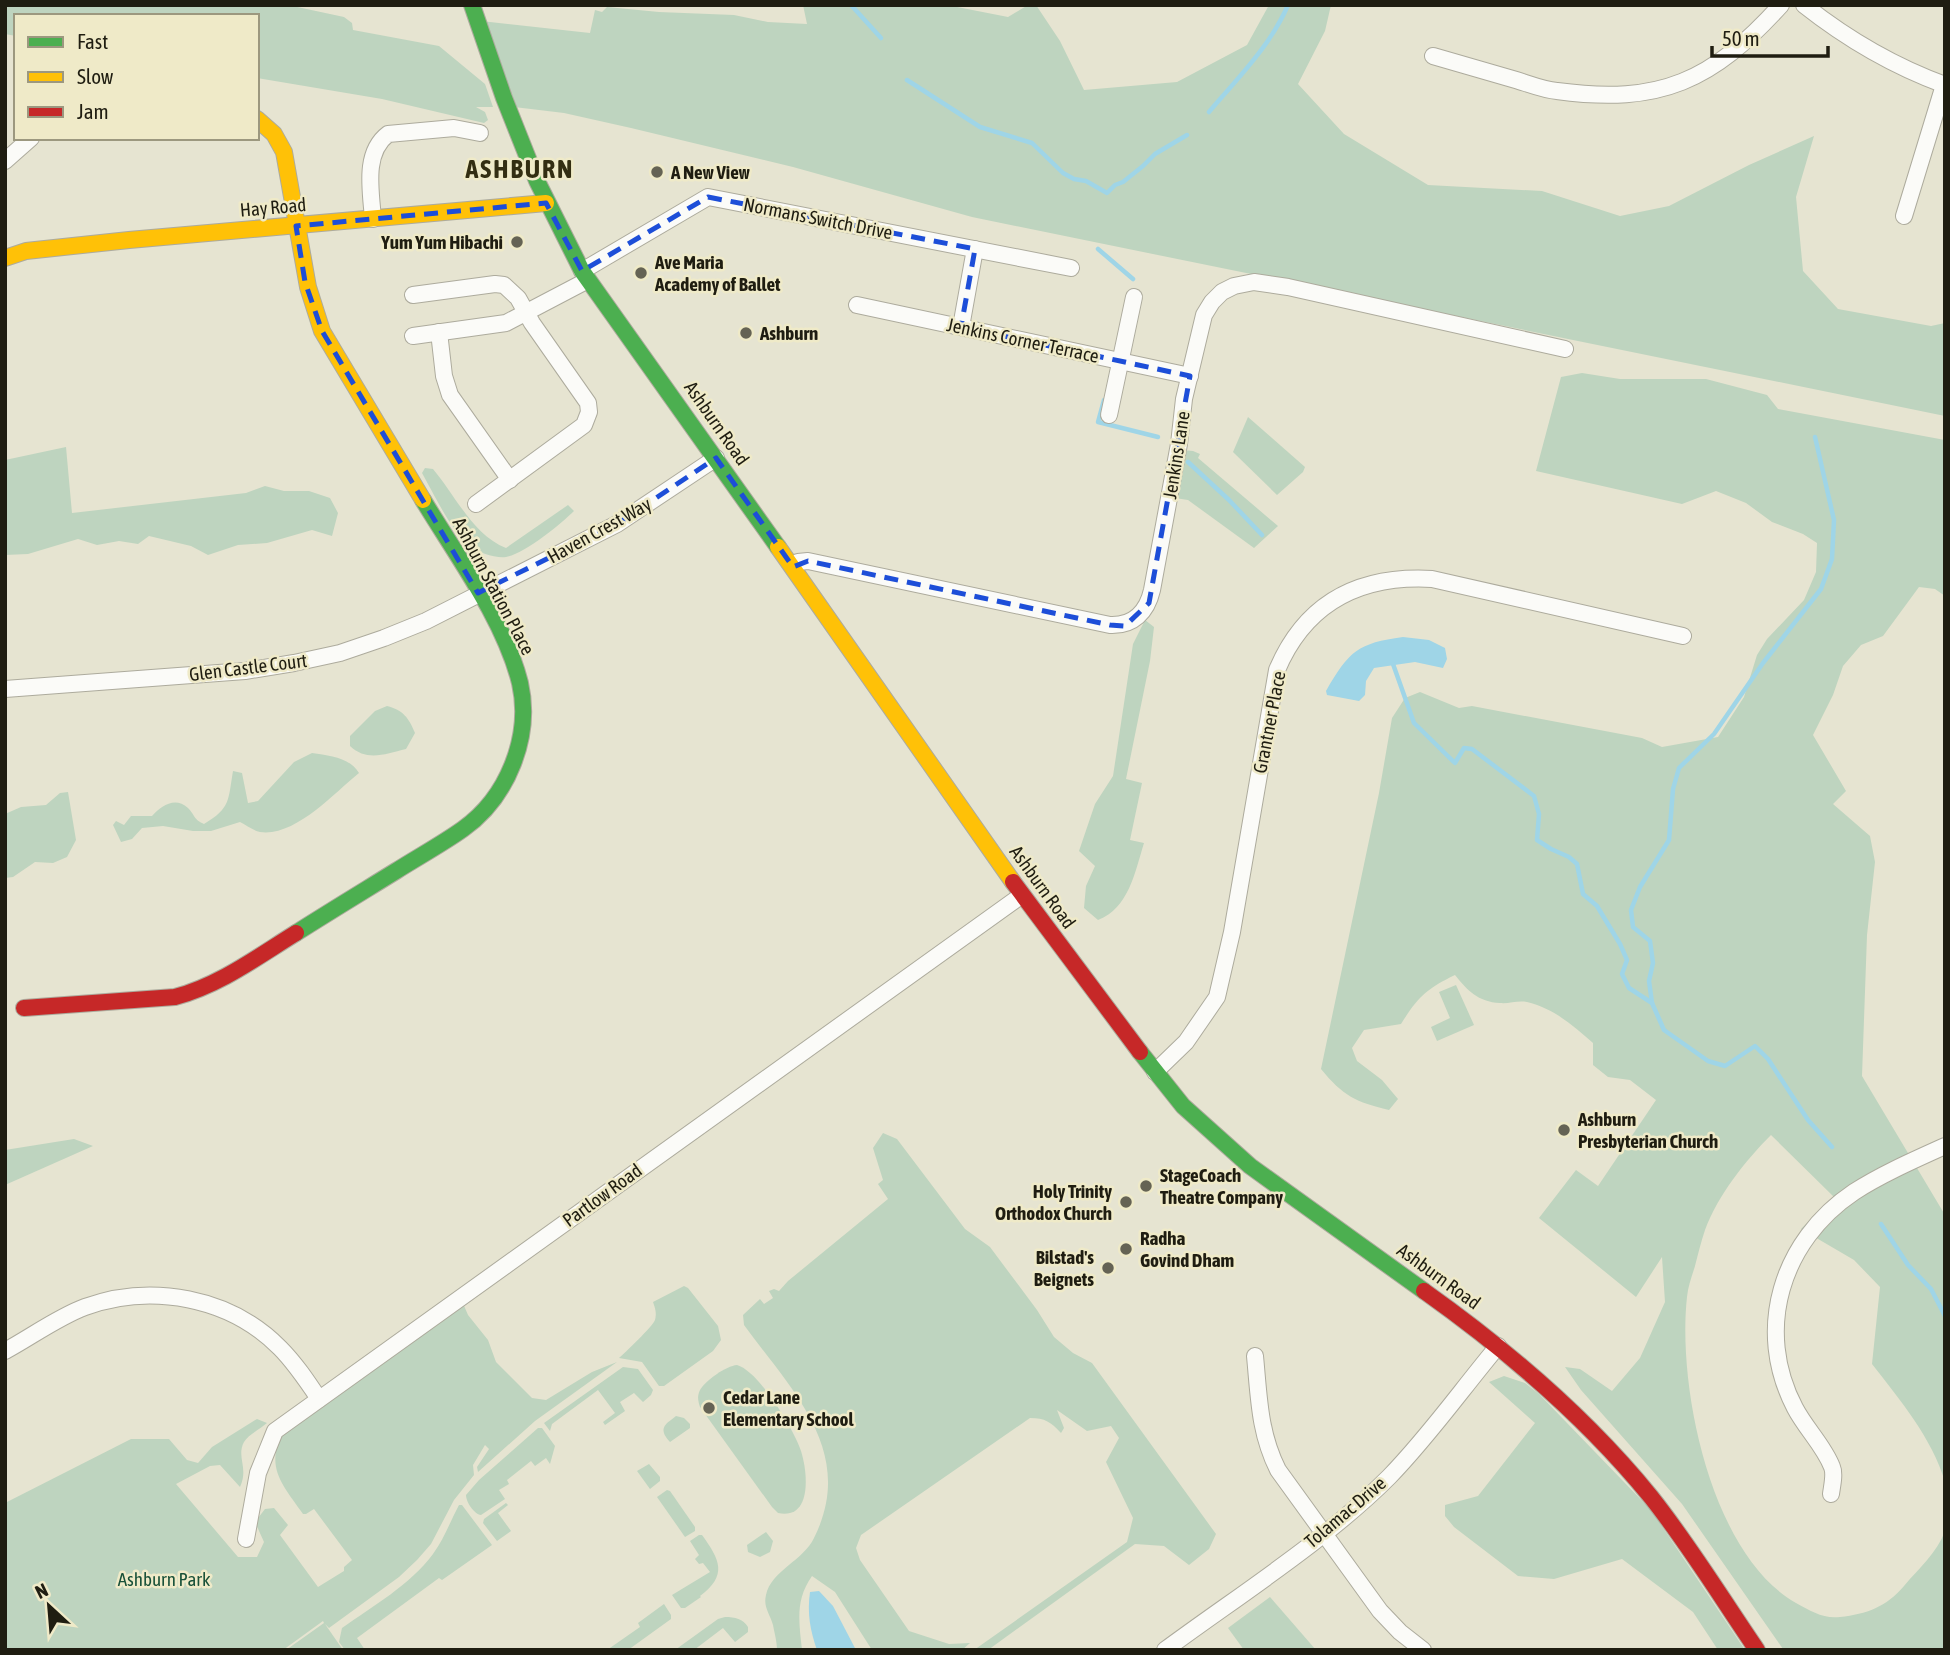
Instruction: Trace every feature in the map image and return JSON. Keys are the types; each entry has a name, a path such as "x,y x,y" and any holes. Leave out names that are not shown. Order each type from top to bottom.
{"main road":[{"name":"Ashburn Road","path":"472,5 504,98 546,203 585,275 1022,895 1155,1073 1183,1106 1250,1166 1498,1346 1532,1374 1649,1494 1757,1650"},
{"name":"Ashburn Station Place","path":"24,1008 165,998 197,991 217,982 453,835 484,812 499,793 519,749 523,702 510,653 478,593 322,331 305,282 284,152 274,134 259,121"},
{"name":"Hay Road","path":"5,258 26,251 129,240 546,203"}],"street":[{"path":"1433,56 1556,91 1625,95 1653,92 1683,83 1721,61 1753,37 1781,5"},
{"path":"1804,5 1861,46 1944,85 1905,216"},
{"path":"373,219 371,167 380,141 388,134 454,128 480,133"},
{"path":"5,161 29,140"},
{"name":"Normans Switch Drive","path":"413,336 506,323 708,197 1071,268"},
{"path":"961,327 975,249"},
{"name":"Jenkins Lane","path":"793,567 799,562 808,561 1110,625 1125,626 1135,620 1149,603 1152,590 1180,444 1189,376 1205,315 1222,292 1247,283 1288,287 1565,349"},
{"path":"413,295 504,285 512,290 588,403 589,412 584,425 477,504"},
{"path":"1109,415 1134,297"},
{"name":"Jenkins Corner Terrace","path":"857,305 1189,376"},
{"path":"439,332 444,376 450,395 510,480"},
{"name":"Haven Crest Way","path":"478,593 617,524 716,458"},
{"name":"Grantner Place","path":"1155,1073 1186,1042 1217,997 1232,932 1277,670 1288,647 1315,614 1356,589 1380,581 1418,578 1683,636"},
{"name":"Glen Castle Court","path":"5,689 245,671 294,663 340,653 384,638 426,621 478,593"},
{"name":"Partlow Road","path":"246,1539 258,1474 275,1431 1022,895"},
{"path":"1831,1494 1834,1469 1795,1408 1781,1370 1776,1344 1775,1314 1781,1287 1791,1262 1805,1239 1832,1209 1865,1186 1945,1146"},
{"path":"5,1351 83,1308 109,1300 136,1296 187,1299 212,1306 258,1330 278,1346 296,1366 319,1399"},
{"name":"Tolamac Drive","path":"1165,1650 1323,1534 1387,1478 1406,1459 1498,1346"},
{"path":"1255,1356 1262,1427 1268,1450 1278,1470 1380,1611 1400,1632 1423,1650"}],"highlighted area":[{"path":"708,197 975,249 961,327 1190,376 1149,603 1125,626 1110,625 808,561 793,567 716,458 617,524 478,593 322,331 305,282 296,226 546,203 582,271"}],"green space":[{"path":"5,5 288,5 344,17 352,23 353,30 439,46 485,84 493,107 476,107 485,112 488,120 484,123 382,99 259,78 259,14 14,14 14,36 5,34"},
{"path":"803,5 947,5 1008,17 1028,5 1036,5 1060,41 1084,90 1177,82 1247,45 1269,5 1331,5 1325,31 1298,84 1344,134 1428,185 1542,191 1620,216 1669,206 1749,165 1814,136 1796,197 1803,271 1838,309 1931,326 1945,323 1945,416 972,217 793,167 631,128 564,113 514,107 481,21 590,33 595,10 602,12 607,7 734,15 768,22 807,24"},
{"path":"1582,373 1620,379 1706,379 1767,395 1778,409 1945,440 1945,596 1935,589 1919,587 1883,636 1861,645 1843,666 1833,695 1813,735 1846,791 1833,804 1870,836 1875,862 1867,935 1862,1076 1945,1215 1945,1482 1924,1435 1872,1364 1880,1287 1854,1260 1801,1229 1834,1197 1771,1135 1733,1179 1711,1217 1688,1289 1685,1334 1695,1421 1706,1466 1722,1509 1742,1548 1767,1580 1796,1603 1817,1614 1834,1617 1859,1614 1883,1604 1897,1593 1932,1553 1945,1531 1945,1650 1783,1649 1682,1504 1581,1390 1565,1367 1580,1369 1612,1391 1640,1358 1665,1302 1662,1257 1636,1297 1539,1218 1576,1170 1598,1186 1656,1100 1630,1080 1608,1077 1593,1065 1593,1043 1554,1013 1527,1002 1503,1003 1479,998 1455,975 1424,995 1401,1024 1364,1030 1352,1048 1357,1061 1382,1080 1398,1099 1389,1110 1351,1097 1336,1086 1321,1069 1379,793 1392,718 1405,698 1420,692 1459,708 1472,706 1642,738 1662,747 1718,737 1744,697 1757,655 1767,639 1804,600 1816,572 1817,543 1803,534 1772,522 1746,503 1716,491 1682,504 1536,471 1561,377"},
{"path":"1248,417 1305,467 1303,472 1277,495 1233,452"},
{"path":"66,447 72,513 246,493 265,486 284,491 309,491 330,498 338,513 332,536 312,530 267,543 238,545 208,555 191,546 149,536 138,544 119,541 97,545 78,539 28,554 5,555 5,460"},
{"path":"1182,450 1200,454 1198,458 1278,526 1254,548 1188,500 1175,498"},
{"path":"425,468 433,469 484,534 506,548 568,505 574,511 532,545 514,555 498,557 487,554 470,546 456,531 422,473"},
{"path":"1145,620 1154,627 1150,661 1126,779 1142,783 1130,840 1144,843 1134,877 1124,898 1109,914 1098,920 1084,908 1086,886 1095,866 1079,851 1095,804 1113,776 1133,644"},
{"path":"387,706 401,712 413,728 415,733 406,749 370,755 356,751 350,746 350,736 375,711"},
{"path":"312,753 344,760 359,773 313,812 287,828 260,832 240,822 211,831 163,826 142,828 132,839 121,842 113,825 116,821 124,825 131,816 152,816 164,806 173,803 183,804 204,824 224,808 233,771 242,773 248,803 258,801 294,762"},
{"path":"68,792 76,840 67,857 53,863 35,862 13,877 5,878 5,814 21,807 46,805 60,793"},
{"path":"1456,985 1474,1025 1437,1041 1431,1027 1450,1018 1439,992"},
{"path":"883,1133 897,1139 965,1229 990,1247 1054,1337 1073,1353 1092,1363 1216,1534 1209,1549 1189,1565 1164,1546 1135,1544 988,1650 974,1650 1127,1542 1133,1518 1106,1462 1119,1438 1111,1426 1087,1431 1057,1410 1064,1428 1061,1433 1047,1421 1030,1418 861,1535 856,1548 860,1560 909,1631 949,1644 970,1643 962,1650 872,1650 835,1592 812,1576 801,1603 799,1621 802,1650 777,1650 773,1625 766,1607 766,1595 774,1579 803,1553 814,1538 825,1507 828,1478 823,1450 813,1424 799,1399 744,1325 743,1315 760,1299 764,1304 773,1298 769,1291 779,1291 888,1199 878,1184 883,1180 873,1148"},
{"path":"74,1139 93,1146 5,1185 5,1150"},
{"path":"684,1286 718,1326 721,1340 713,1351 664,1386 659,1386 642,1362 619,1358 655,1320 653,1302"},
{"name":"Ashburn Park","path":"462,1301 468,1315 488,1340 496,1362 532,1398 546,1400 592,1372 617,1362 535,1421 478,1472 477,1467 489,1449 485,1445 473,1465 474,1475 454,1500 431,1544 417,1560 399,1577 329,1628 325,1624 343,1650 286,1650 324,1623 323,1621 283,1650 5,1650 5,1503 131,1439 169,1439 187,1460 198,1463 212,1447 257,1419 267,1423 244,1442 240,1487 220,1465 210,1466 176,1484 238,1557 257,1557 264,1542 255,1522 265,1509 274,1508 288,1525 280,1535 318,1587 344,1571 344,1567 352,1560 314,1509 303,1514 282,1484 276,1465 278,1443 284,1430"},
{"path":"737,1365 765,1389 801,1451 805,1493 797,1509 789,1513 778,1513 772,1507 700,1407 698,1396 703,1386 722,1371"},
{"path":"623,1367 638,1369 653,1390 651,1395 643,1402 634,1393 620,1402 625,1411 605,1425 603,1422 615,1413 598,1390 552,1424 550,1431 544,1423"},
{"path":"1504,1376 1525,1383 1539,1394 1651,1510 1745,1650 1718,1650 1693,1612 1622,1559 1554,1579 1518,1576 1454,1527 1445,1516 1445,1505 1478,1496 1535,1423 1489,1382"},
{"path":"676,1416 684,1418 690,1428 670,1442 664,1429"},
{"path":"538,1428 542,1428 555,1446 550,1464 546,1458 535,1466 531,1461 507,1480 509,1484 499,1490 505,1499 481,1515 476,1512 466,1495 479,1480"},
{"path":"649,1464 660,1477 660,1481 650,1489 637,1471"},
{"path":"667,1490 695,1527 695,1531 685,1537 657,1497"},
{"path":"506,1503 508,1505 498,1513 511,1531 497,1541 483,1523 484,1519"},
{"path":"459,1505 462,1505 492,1545 442,1580 439,1578 357,1638 365,1650 345,1650 339,1642 342,1628 390,1594 424,1565 440,1542"},
{"path":"766,1532 773,1541 770,1552 760,1557 748,1552 747,1545"},
{"path":"702,1535 717,1560 718,1574 701,1597 681,1608 672,1595 710,1572 703,1563 699,1564 695,1559 699,1555 690,1541"},
{"path":"1270,1597 1316,1650 1244,1650 1228,1628"},
{"path":"664,1604 671,1619 628,1650 607,1650 640,1627 638,1623"},
{"path":"725,1617 741,1620 748,1627 748,1632 735,1642 723,1628 694,1650 675,1650 718,1619"}],"water":[{"path":"1403,637 1429,640 1445,648 1447,659 1443,668 1415,662 1374,668 1366,681 1365,695 1359,701 1327,695 1326,691 1334,677 1356,651 1375,642"},
{"path":"819,1591 833,1606 856,1650 817,1650 809,1607 810,1592"}],"waterway":[{"path":"851,5 881,38"},
{"path":"1209,112 1263,48 1288,5"},
{"path":"907,80 980,127 1032,143 1063,173 1086,181 1107,193 1155,154 1187,135"},
{"path":"1098,249 1133,279"},
{"path":"1104,400 1098,422 1158,437"},
{"path":"1815,437 1834,520 1832,559 1821,589 1763,663 1714,734 1679,768 1673,789 1669,840 1640,887 1631,910 1633,927 1650,941 1653,963 1649,981 1652,1003 1664,1030 1708,1061 1725,1066 1755,1046 1768,1059 1808,1120 1832,1147"},
{"path":"1188,462 1262,535"},
{"path":"1393,664 1414,723 1455,763 1464,748 1472,749 1534,796 1539,814 1537,840 1577,864 1583,894 1597,906 1627,960 1622,974 1629,988 1652,1003"},
{"path":"1881,1224 1908,1265 1931,1289 1945,1316"}],"traffic: fast":[{"path":"472,5 504,98 537,181 582,271 778,547"},
{"path":"296,933 447,840 479,816 504,783 519,744 523,703 513,659 478,588 423,500"},
{"path":"1140,1052 1183,1106 1250,1166 1424,1291"}],"traffic: slow":[{"path":"259,121 274,134 284,152 308,287 322,331 423,500"},
{"path":"5,258 26,251 129,240 546,203"},
{"path":"778,547 1013,882"}],"traffic: jam":[{"path":"1013,882 1140,1052"},
{"path":"24,1008 175,997 223,978 296,933"},
{"path":"1424,1291 1545,1386 1626,1468 1679,1534 1757,1650"}],"place":[{"name":"A New View","path":"657,172"},
{"name":"Yum Yum Hibachi","path":"517,242"},
{"name":"Ave Maria Academy of Ballet","path":"641,273"},
{"name":"Ashburn","path":"746,333"},
{"name":"Ashburn Presbyterian Church","path":"1564,1130"},
{"name":"StageCoach Theatre Company","path":"1146,1186"},
{"name":"Holy Trinity Orthodox Church","path":"1126,1202"},
{"name":"Radha Govind Dham","path":"1126,1249"},
{"name":"Bilstad's Beignets","path":"1108,1268"},
{"name":"Cedar Lane Elementary School","path":"709,1408"}],"district":[{"name":"ASHBURN","path":"520,169"}]}
